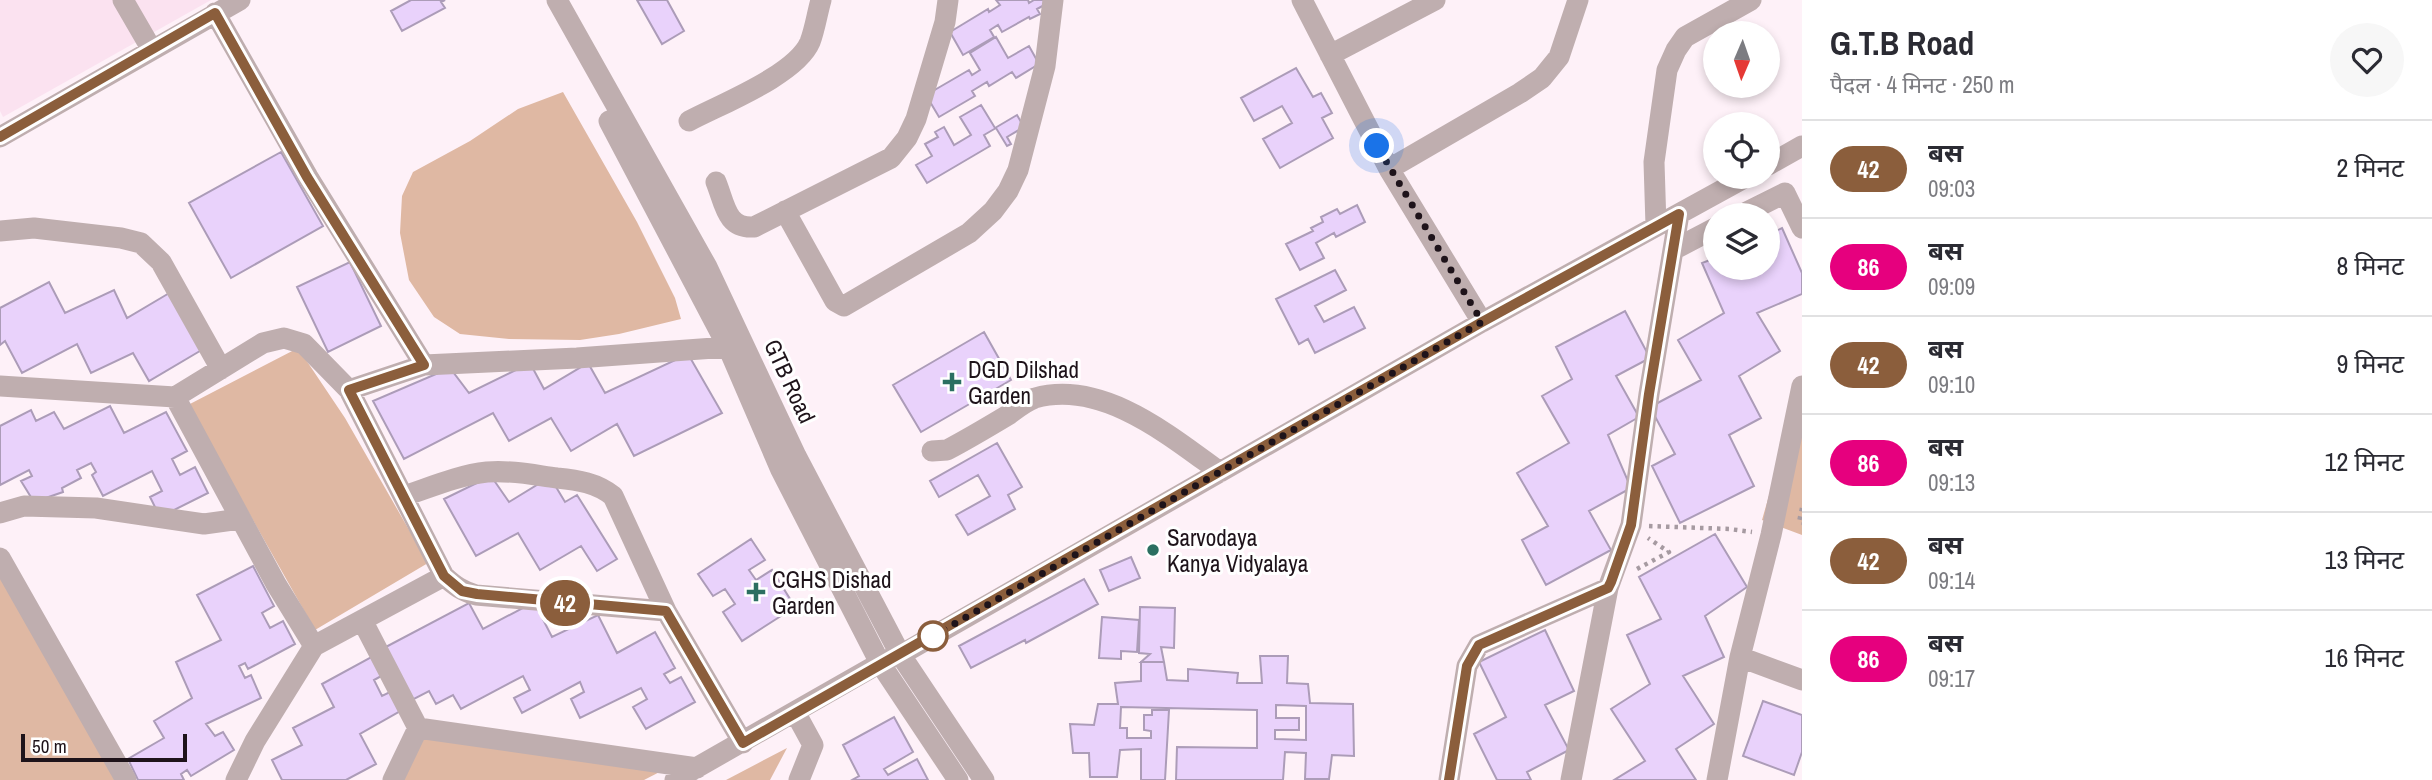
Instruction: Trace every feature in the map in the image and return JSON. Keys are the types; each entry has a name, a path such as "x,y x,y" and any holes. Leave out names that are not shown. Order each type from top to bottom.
{"street":[{"path":"123,0 152,50"},
{"path":"0,137 240,0"},
{"name":"GTB Road","path":"542,0 699,271"},
{"name":"GTB Road","path":"557,0 735,344 900,654 984,780"},
{"path":"689,121 780,74 798,60 810,43 821,0"},
{"path":"716,182 732,222 742,228 754,227 891,158 908,138 916,119 945,22 948,0"},
{"path":"785,211 835,302 844,306 969,233 993,211 1018,170 1045,66 1053,0"},
{"path":"1303,0 1389,169 1482,322"},
{"path":"1330,55 1435,0"},
{"path":"1389,169 1542,78 1559,57 1578,0"},
{"path":"1656,226 1654,162 1667,70 1671,60 1685,37 1751,0"},
{"path":"215,13 307,177 424,365"},
{"path":"1780,158 1802,146"},
{"path":"675,780 1482,322 1724,189"},
{"path":"1765,203 1785,193 1802,228"},
{"path":"1571,780 1610,585 1631,525 1649,394 1679,214"},
{"path":"0,231 34,228 121,238 141,243 160,262 221,369"},
{"path":"1673,250 1703,234"},
{"path":"0,386 175,397 263,343 284,338 304,344 349,390 444,576 462,591 666,611"},
{"path":"349,390 424,365 577,358 735,344"},
{"name":"GTB Road","path":"735,344 781,470 880,663 958,780"},
{"path":"1717,780 1740,657 1802,386"},
{"path":"932,451 947,450 1033,399 1053,395 1109,403 1131,412 1220,472"},
{"path":"175,397 240,519 314,646"},
{"path":"404,496 462,476 488,472 512,472 578,480 603,487 613,496 666,611 743,743"},
{"path":"0,513 24,506 96,508 204,524 240,519"},
{"path":"0,558 126,780"},
{"path":"236,780 255,741 314,646 444,576"},
{"path":"1449,780 1467,666 1479,645 1610,585"},
{"path":"362,620 418,728"},
{"path":"1740,657 1802,680"},
{"path":"795,712 813,745 799,780"},
{"path":"418,728 697,768"},
{"path":"393,780 418,728"}],"path":[{"path":"1631,525 1729,529 1770,534 1801,522 1802,508"},
{"path":"1610,585 1669,552 1631,525"}],"shaded area":[{"path":"0,0 211,0 3,117 0,111"},
{"path":"563,92 637,222 675,298 681,319 580,340 509,339 460,334 434,317 409,280 400,233 402,196 413,172 470,141 518,109"},
{"path":"298,348 345,418 428,563 315,630 188,405"},
{"path":"1802,380 1802,535 1762,520"},
{"path":"0,564 122,780 0,780"},
{"path":"418,728 679,762 644,780 389,780"},
{"path":"787,748 770,780 726,780"}],"building":[{"path":"411,0 445,0 441,2 445,8 402,31 391,11"},
{"path":"637,0 667,0 684,31 662,44"},
{"path":"996,0 1050,2 1037,9 1040,14 1002,32 998,25 990,30 994,37 963,55 950,32 988,9 989,12 1000,5"},
{"path":"996,37 1008,58 1029,46 1039,64 1016,78 1012,72 989,86 987,82 972,91 975,96 939,117 926,95 969,70 972,75 980,70 970,53"},
{"path":"1296,68 1313,97 1321,93 1332,113 1322,118 1333,138 1280,168 1263,139 1292,123 1282,106 1254,121 1241,98"},
{"path":"981,105 995,128 1017,115 1024,127 1007,137 1011,144 1007,146 996,128 984,135 990,146 927,183 916,165 932,156 925,144 938,137 935,132 944,127 954,145 971,135 960,117"},
{"path":"281,152 323,226 231,278 189,203"},
{"path":"1357,205 1365,222 1336,237 1334,233 1316,243 1324,258 1300,270 1286,244 1313,231 1311,228 1323,222 1321,217 1337,209 1340,214"},
{"path":"1782,228 1802,273 1802,294 1757,313 1780,351 1739,376 1761,418 1729,435 1754,486 1680,523 1652,466 1675,454 1650,407 1701,380 1678,340 1724,313 1709,280 1780,280"},
{"path":"350,262 381,326 328,352 297,287"},
{"path":"1335,270 1346,290 1315,306 1324,322 1354,307 1365,328 1315,353 1308,339 1299,344 1276,299"},
{"path":"49,282 65,313 114,290 127,318 171,292 205,348 149,381 133,353 91,373 77,344 22,373 5,341 0,345 0,308"},
{"path":"1625,311 1650,358 1616,376 1639,417 1608,435 1631,488 1589,511 1611,550 1546,585 1522,540 1548,526 1517,473 1569,443 1542,396 1572,379 1556,347"},
{"name":"DGD Dilshad Garden","path":"984,332 1011,380 921,432 893,385"},
{"path":"688,354 722,413 634,456 617,424 571,451 551,418 509,441 493,413 404,459 373,401 450,368 469,393 530,363 544,389 588,363 605,393"},
{"path":"110,406 124,433 166,412 187,451 172,459 180,475 195,467 208,493 160,517 150,497 162,491 152,471 103,496 92,475 96,472 91,463 77,470 81,478 62,488 63,492 34,502 21,481 32,476 29,470 0,485 0,426 31,410 36,421 54,412 64,429"},
{"path":"997,443 1022,487 1008,495 1015,509 968,535 956,515 990,496 978,475 939,497 930,481"},
{"path":"491,476 509,502 550,477 565,502 577,495 617,559 597,571 581,546 540,570 518,533 476,556 444,499"},
{"path":"1715,534 1747,587 1705,616 1724,657 1683,676 1714,724 1676,749 1696,780 1614,780 1645,761 1611,709 1650,684 1627,635 1661,619 1639,577"},
{"name":"CGHS Dishad Garden","path":"751,539 765,560 749,570 756,580 772,570 795,607 742,641 723,612 735,604 725,589 713,596 698,574"},
{"path":"1131,557 1140,578 1109,591 1100,570"},
{"path":"253,566 274,606 262,613 270,628 283,621 295,644 248,669 245,663 239,666 245,678 251,675 261,698 206,724 215,736 223,732 234,750 191,776 187,770 181,774 184,780 138,780 128,759 164,738 154,721 192,698 176,662 221,640 197,595"},
{"path":"1084,579 1098,604 1026,643 1025,640 971,668 959,646"},
{"path":"534,602 552,637 598,615 617,653 655,632 675,668 664,674 670,683 681,677 695,702 646,729 633,707 647,699 641,688 580,718 571,699 584,692 580,682 522,713 514,698 530,690 523,676 461,709 453,695 436,704 429,691 412,700 382,649 469,603 483,629"},
{"path":"1140,607 1175,608 1174,648 1161,647 1164,662 1141,662 1150,654 1139,653"},
{"path":"1102,617 1139,620 1137,652 1121,651 1121,659 1099,658"},
{"path":"1545,630 1574,691 1545,705 1569,750 1527,772 1531,780 1497,780 1474,734 1506,717 1479,662"},
{"path":"375,655 385,674 374,680 382,696 392,691 402,710 360,734 376,764 346,780 282,780 272,760 302,745 293,728 334,707 322,684"},
{"path":"1260,656 1288,656 1287,683 1308,684 1310,703 1353,704 1354,756 1332,755 1329,779 1305,779 1306,753 1285,752 1283,780 1176,780 1177,747 1257,748 1257,710 1121,707 1120,728 1127,728 1127,738 1151,738 1151,731 1144,730 1144,715 1152,715 1152,710 1169,710 1165,780 1141,780 1141,749 1120,750 1117,777 1090,777 1089,753 1073,753 1070,724 1094,725 1098,704 1118,704 1115,683 1141,681 1141,662 1164,662 1167,680 1188,681 1188,669 1238,673 1237,683 1262,683","holes":["1276,705 1306,706 1306,740 1275,739 1275,730 1299,730 1299,718 1276,718"]},
{"path":"1763,701 1802,715 1802,752 1794,775 1743,756"},
{"path":"894,717 913,752 884,769 888,775 917,759 928,780 852,780 859,776 843,745"}],"bus line":[{"name":"42","path":"0,137 215,13 307,177 424,365 349,390 444,576 462,591 477,594 666,611 743,743 1482,322 1679,214 1649,394 1631,525 1611,582 1608,588 1521,624 1479,645 1467,666 1449,780"}],"place":[{"name":"DGD Dilshad Garden","path":"952,382"},
{"name":"Sarvodaya Kanya Vidyalaya","path":"1153,550"},
{"name":"CGHS Dishad Garden","path":"756,592"}],"route":[{"path":"933,636 1482,322 1377,146"}]}
